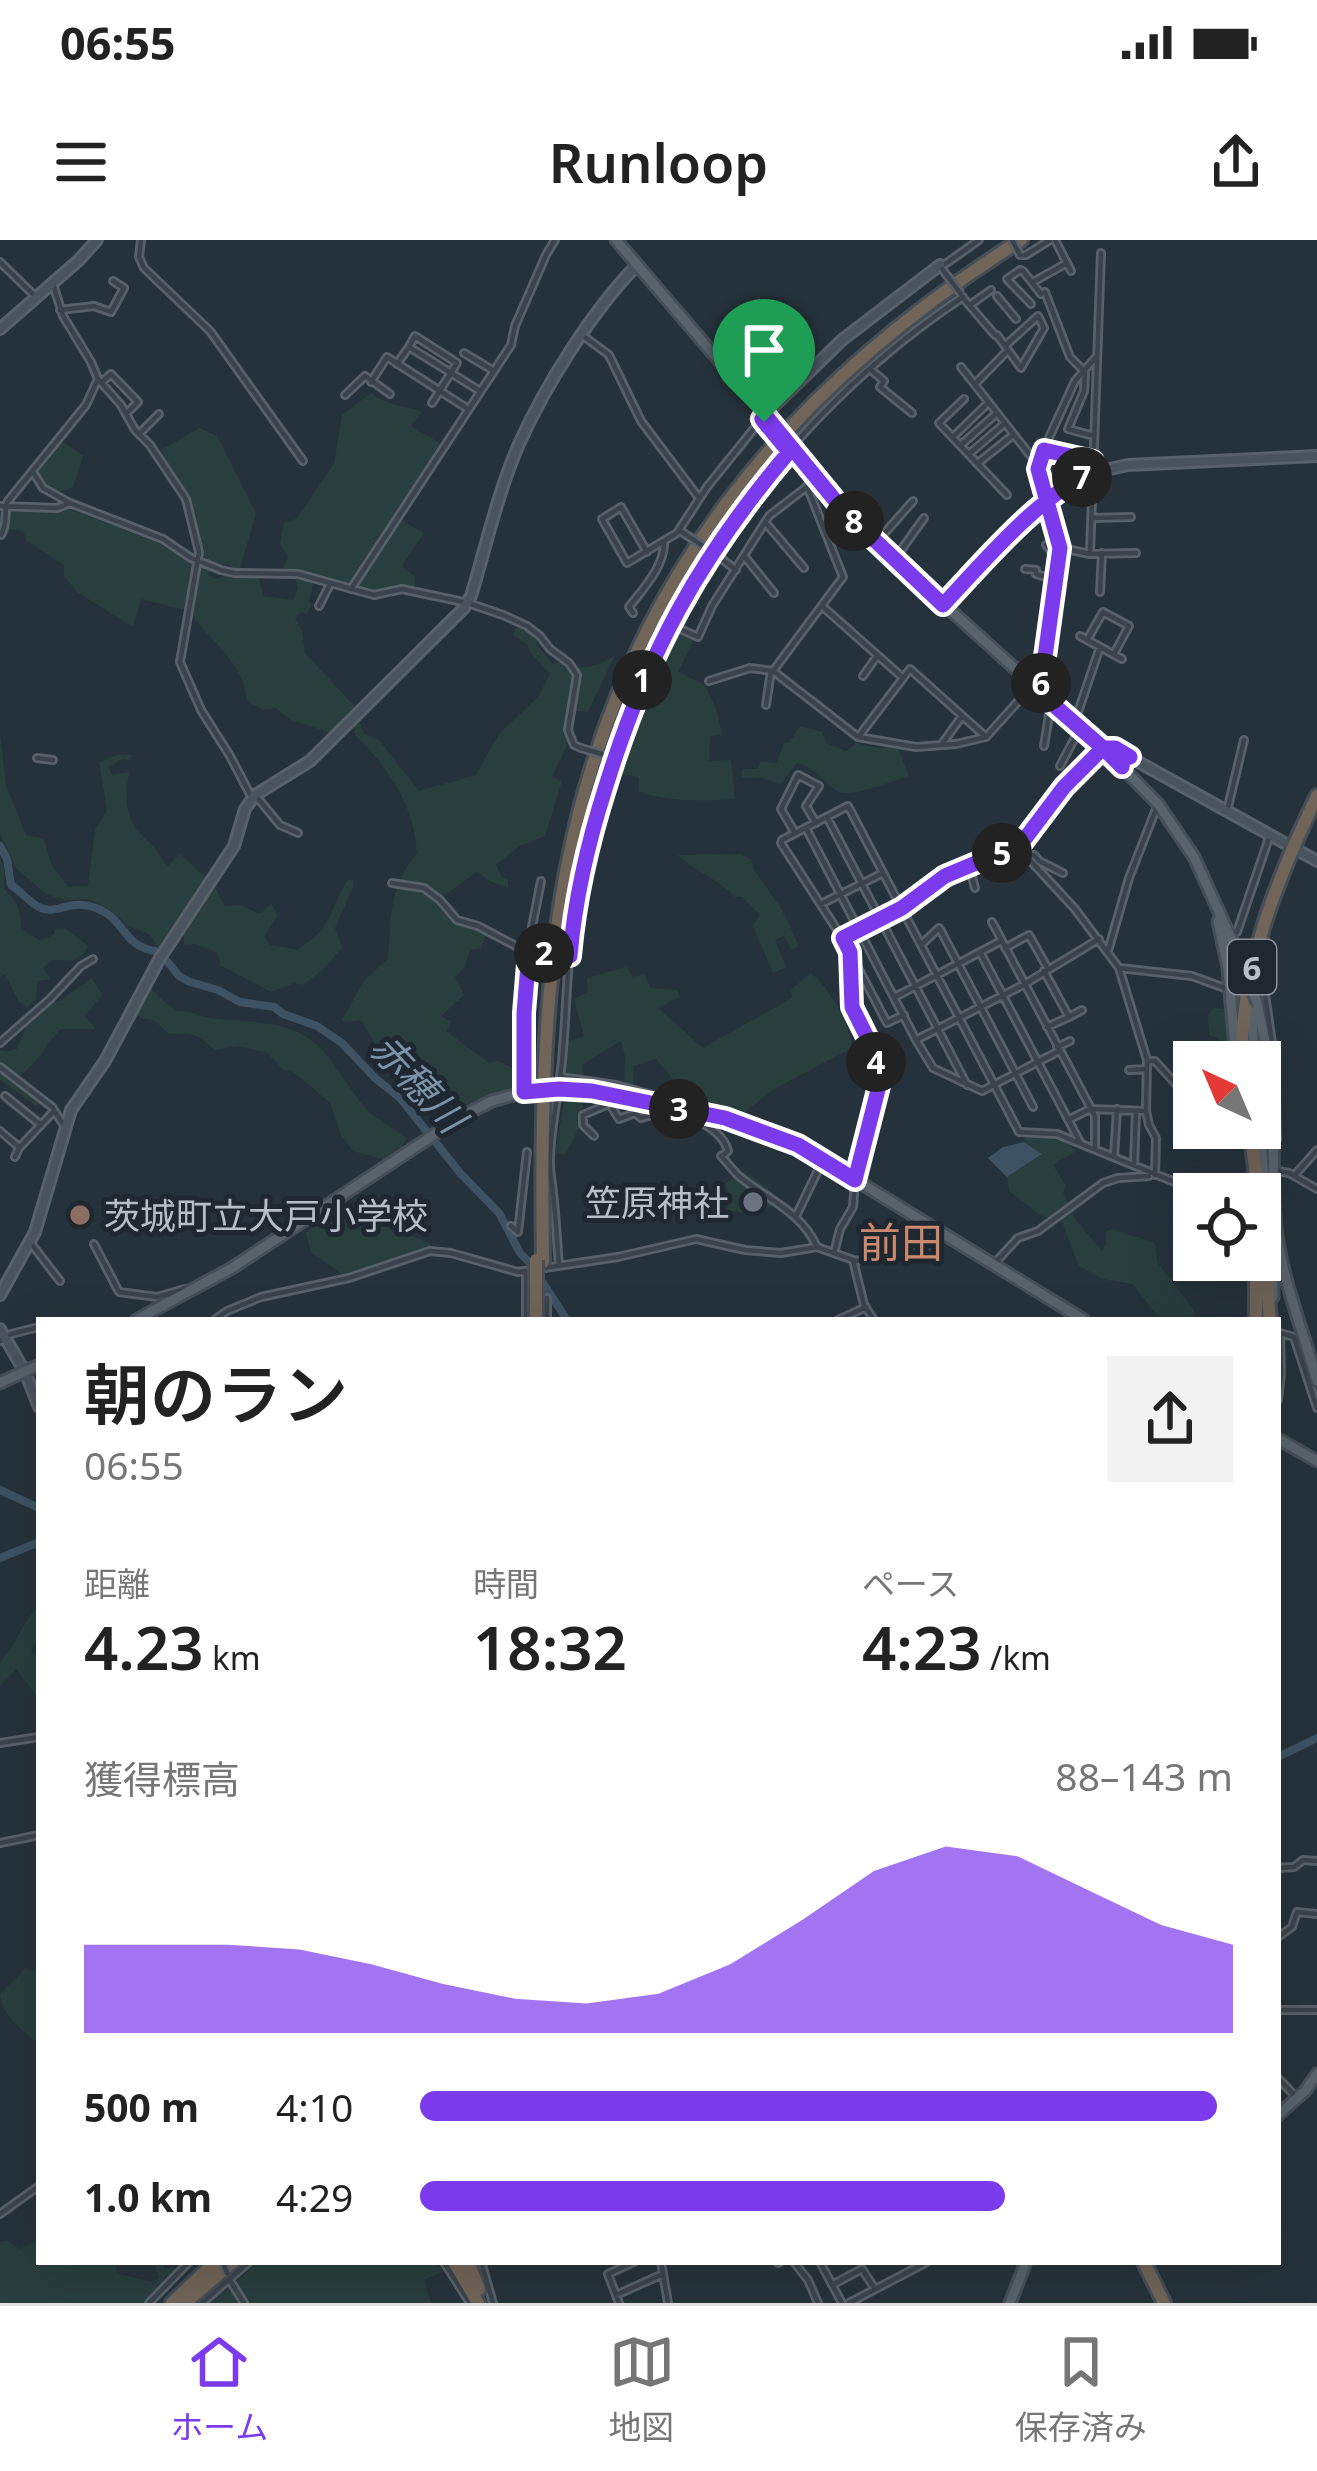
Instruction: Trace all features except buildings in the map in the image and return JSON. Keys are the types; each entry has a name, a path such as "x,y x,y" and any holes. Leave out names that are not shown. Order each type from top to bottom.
{"highway":[{"path":"540,1316 535,1267 538,1053 547,945 560,861 588,754 636,637 707,517 792,412 875,335 943,283 1015,244"},
{"name":"6","path":"1245,1041 1245,1010 1257,946 1317,796"},
{"name":"6","path":"1248,1041 1254,1008 1252,969 1296,849 1317,814"},
{"path":"1259,1281 1263,1317"},
{"path":"1264,1317 1268,1281"},
{"path":"168,2303 200,2265"},
{"path":"458,2265 482,2303"},
{"path":"474,2265 482,2303"},
{"path":"1148,2265 1166,2303"},
{"path":"168,2303 225,2267"},
{"path":"184,2303 225,2267"}],"main road":[{"path":"616,240 801,462 812,482 1158,804 1185,842 1252,969"},
{"path":"1214,904 1241,1041"},
{"path":"1254,1008 1263,1022 1265,1041"},
{"path":"142,1317 271,1243 464,1115 492,1101 558,1085 746,1124 778,1136 1079,1317"},
{"path":"1262,1149 1273,1267 1264,1317"},
{"path":"1273,1149 1275,1170"},
{"path":"1262,1154 1266,1173"},
{"path":"1281,1248 1317,1381"},
{"path":"0,1384 36,1366"},
{"path":"1281,1440 1317,1461"},
{"path":"1281,2112 1317,2074"},
{"path":"1010,2303 1025,2265"}],"street":[{"path":"0,328 97,240"},
{"path":"141,240 139,257 144,268 210,331 303,461"},
{"path":"351,590 511,345 515,326 555,240"},
{"path":"647,552 621,507 602,519 627,563 647,552 664,542 681,531 699,499 765,418 842,340 979,240"},
{"path":"1015,244 1026,255 1053,240 1071,271"},
{"path":"1090,554 1101,253"},
{"path":"0,262 37,298"},
{"path":"1033,283 1067,262"},
{"path":"0,1294 31,1243 70,1110 105,1061 160,958 234,846 244,809 253,797 310,761 468,603 518,446 582,334 637,265"},
{"path":"941,267 962,296 996,335 1006,348 1021,368 1043,328 1038,316 1006,348 975,384"},
{"path":"1031,304 1006,279 1020,270 1043,293 1070,357 1084,372 1084,392 1068,429 1094,436"},
{"path":"60,310 94,306 110,312 124,288 113,281"},
{"path":"52,284 60,310 99,381 186,499 198,561 180,662 201,710 253,797 280,825 298,833"},
{"path":"970,305 991,290"},
{"path":"559,1266 549,1158 568,956 588,846 632,705 669,624 711,550 789,449 870,369 962,296"},
{"path":"998,296 1016,319"},
{"path":"582,334 609,355 634,410 699,499"},
{"path":"397,364 416,336 458,363 432,403"},
{"path":"409,346 480,392"},
{"path":"464,353 494,370"},
{"path":"1037,464 1075,381 1097,356"},
{"path":"371,382 387,358 468,409"},
{"path":"710,681 750,668 772,671 858,737 916,747 986,737 1036,690 1060,548 1037,464 961,367"},
{"path":"870,369 884,381 880,387 912,413"},
{"path":"3,505 86,405 99,381 111,374 138,402 126,414"},
{"path":"345,395 365,376 388,392 390,380"},
{"path":"964,399 939,422 1007,495"},
{"path":"953,437 988,403"},
{"path":"961,446 997,413"},
{"path":"139,434 159,414"},
{"path":"969,454 1004,424"},
{"path":"978,463 1013,434"},
{"path":"1044,450 1093,461"},
{"path":"943,605 1046,501 1092,472 1128,465 1317,456"},
{"path":"33,472 44,488 70,503 234,573 298,574 381,596 402,589 468,603 527,626 577,675 568,730 574,745 613,757"},
{"path":"669,624 698,637 712,606 773,511 812,482 843,577 772,671 766,705"},
{"path":"876,543 913,501"},
{"path":"3,505 57,508 70,503"},
{"path":"2,535 8,521 3,505"},
{"path":"1091,518 1131,517"},
{"path":"894,560 924,518"},
{"path":"765,522 804,568"},
{"path":"681,531 736,570"},
{"path":"634,614 629,607 665,552 664,542"},
{"path":"1046,545 1058,559"},
{"path":"1060,548 1090,554 1136,553"},
{"path":"1100,592 1102,554"},
{"path":"745,557 774,593"},
{"path":"1025,569 1055,580"},
{"path":"319,606 330,584"},
{"path":"822,606 902,677"},
{"path":"1114,654 1129,626 1103,612 1084,638 1100,647 1114,654 1122,658"},
{"path":"1060,766 1100,647"},
{"path":"863,676 878,656"},
{"path":"858,737 910,669 986,737"},
{"path":"1044,746 1052,704"},
{"path":"942,744 962,716"},
{"path":"1227,811 1244,740"},
{"path":"843,938 902,908 945,876 1021,844 1064,787 1103,748 1115,748 1317,860"},
{"path":"1122,767 1123,759 1130,757"},
{"path":"37,758 53,760"},
{"path":"795,833 782,809 798,776 819,786 806,806 816,823"},
{"path":"1108,951 1158,804"},
{"path":"904,1016 887,1023 843,938 781,843 848,806 1019,1132 1057,1134 1173,1182"},
{"path":"827,817 967,1085"},
{"path":"806,828 933,1068 982,1090 1070,1041"},
{"path":"1237,932 1270,835"},
{"path":"1021,844 1119,968 1147,1065 1146,1111 1156,1138 1154,1175"},
{"path":"1026,855 1063,873"},
{"path":"969,866 975,888"},
{"path":"821,904 884,873"},
{"path":"526,1092 524,1013 541,881"},
{"path":"392,883 424,888 457,920 531,952 568,956"},
{"path":"992,922 1095,1116 1095,1150"},
{"path":"922,945 939,928 1033,1106"},
{"path":"894,998 980,952 1029,935 1069,1017"},
{"path":"916,1040 1099,939"},
{"path":"834,1252 840,1228 853,1207 855,1180 880,1082 872,1047 852,1007 850,952"},
{"path":"980,952 1082,1144"},
{"path":"0,1042 93,959"},
{"path":"1119,968 1192,976 1231,991"},
{"path":"1252,969 1262,973 1274,1064 1275,1170 1317,1189"},
{"path":"843,1014 852,1007"},
{"path":"1047,1028 1082,1010"},
{"path":"1129,1070 1154,1061 1173,1081"},
{"path":"0,1067 54,1111 65,1127"},
{"path":"558,1085 616,1088 674,1101 674,1108"},
{"path":"5,1096 41,1125"},
{"path":"594,1136 583,1125 583,1115 611,1103 619,1119 655,1112 705,1124 728,1145 722,1156 741,1178 796,1216 817,1247"},
{"path":"1068,1120 1090,1109 1146,1111"},
{"path":"1114,1157 1117,1109"},
{"path":"15,1156 54,1111"},
{"path":"1134,1165 1136,1111"},
{"path":"0,1132 20,1148"},
{"path":"1294,1176 1317,1150"},
{"path":"511,1226 518,1232 527,1152"},
{"path":"796,1216 823,1160"},
{"path":"993,1265 1018,1238 1038,1231 1103,1183 1154,1175"},
{"path":"218,1317 261,1297 350,1278 425,1252 451,1252 513,1272 696,1240 781,1253 817,1247 853,1260 933,1247 946,1235"},
{"path":"31,1243 60,1281"},
{"path":"94,1244 119,1292 158,1297 184,1289 188,1294"},
{"path":"853,1260 872,1317"},
{"path":"540,1316 547,1298"},
{"path":"844,1317 866,1307"},
{"path":"36,1328 2,1336 36,1400"},
{"path":"1281,1333 1294,1337 1317,1408"},
{"path":"0,1743 36,1738"},
{"path":"0,1843 36,1835"},
{"path":"1281,1868 1317,1861"},
{"path":"1281,1935 1292,1927 1297,1912 1317,1914"},
{"path":"1281,2010 1317,2010"},
{"path":"1281,2081 1298,2098"},
{"path":"0,2214 36,2188"},
{"path":"149,2303 186,2265"},
{"path":"447,2265 482,2303"},
{"path":"628,2265 608,2274 617,2299 663,2274"},
{"path":"653,2303 668,2300 662,2265"},
{"path":"796,2265 818,2303"},
{"path":"822,2265 845,2303 921,2265"},
{"path":"202,2303 225,2267 244,2303"},
{"path":"832,2284 862,2269 875,2289"}],"green space":[{"path":"371,393 422,412 411,426 441,444 394,516 424,533 402,566 415,577 414,588 364,590 282,570 288,557 280,543 284,523 296,519 334,464 342,415"},
{"path":"74,422 62,441 83,456 73,487 57,493 41,483 39,471"},
{"path":"199,428 217,436 256,514 239,571 230,570 229,564 201,560 194,517 158,452"},
{"path":"9,508 69,509 154,541 193,563 186,610 141,599 133,627 77,592 64,576 64,565 27,541 23,531 12,529 4,535"},
{"path":"199,565 210,569 208,576 216,579 258,577 264,596 293,600 298,589 295,577 314,581 307,614 301,612 295,618 305,653 356,708 332,733 246,700 234,665 192,615"},
{"path":"517,627 537,637 552,664 562,661 589,667 615,655 588,712 570,710 567,745 552,777 562,781 545,836 520,846 496,864 508,888 477,872 435,902 455,923 487,934 481,948 470,950 455,977 464,995 441,1016 452,1022 446,1031 489,1063 498,1061 517,1070 518,1085 460,1107 444,1094 437,1077 409,1055 387,1054 378,1049 361,1020 342,1020 365,979 388,959 396,890 417,853 411,819 398,788 355,735 354,727 359,721 364,734 379,740 419,791 476,775 499,734 538,697 550,674 528,645 513,635"},
{"path":"672,627 694,639 678,672 705,685 717,711 722,734 710,736 709,761 731,760 735,799 651,795 639,792 639,777 623,774 617,789 610,786 632,715"},
{"path":"800,726 822,732 826,743 846,751 856,743 898,748 909,776 845,793 797,763 781,784 742,777 742,769 757,769 761,761 777,763 784,743 790,742"},
{"path":"0,733 6,785 26,835 44,839 51,864 68,887 88,886 95,830 107,810 99,762 132,755 108,767 112,775 129,772 127,802 135,827 168,866 180,854 208,880 160,951 150,935 110,910 89,899 65,900 46,894 16,868 0,834"},
{"path":"740,854 752,860 799,946 791,949 784,936 775,940 786,967 773,973 753,926 760,915 742,897 735,897 678,855"},
{"path":"0,858 4,889 18,907 21,929 41,941 55,934 54,929 65,928 88,946 77,958 52,960 43,968 51,979 37,981 36,999 27,1007 19,1002 5,974 0,977"},
{"path":"349,879 353,887 335,928 342,948 302,985 271,992 220,965 218,953 196,944 184,945 184,932 213,884 225,906 240,905 260,914 271,904 278,915 264,937 270,945 298,950 323,928"},
{"path":"627,967 633,977 644,974 651,988 677,990 680,997 658,1008 703,1048 792,998 791,990 811,973 837,1007 852,1048 772,1090 742,1115 683,1100 684,1092 656,1059 633,1066 634,1087 624,1082 621,1041 583,1064 583,1076 565,1074 567,1042 584,1036 574,999 588,992 587,978"},
{"path":"92,978 102,995 85,1016 96,1029 61,1029 20,1075 38,1092 36,1106 0,1080 0,1050 17,1049 26,1028 22,1016 44,999 59,1001"},
{"path":"151,989 175,1011 280,1026 306,1037 330,1059 366,1109 407,1138 401,1148 386,1160 353,1151 341,1135 330,1103 267,1053 238,1046 215,1050 194,1035 169,1034 155,1021 139,1017 136,1011"},
{"path":"1213,1008 1224,1009 1231,1041 1209,1035 1208,1017"},
{"path":"565,1098 578,1099 583,1105 581,1124 565,1155 555,1152"},
{"path":"1026,1137 1060,1141 1076,1151 1053,1165 1066,1186 1063,1192 1075,1219 1102,1251 1111,1229 1155,1243 1157,1262 1197,1317 1158,1317 1133,1284 1103,1279 1079,1266 1062,1222 1040,1215 1009,1191 1007,1177 1041,1155 1024,1142"},
{"path":"745,1172 772,1192 774,1206 746,1213 729,1211 726,1183"},
{"path":"329,1214 347,1215 369,1232 375,1223 430,1243 430,1248 343,1275 311,1252 306,1233"},
{"path":"36,1610 36,1641 31,1652 36,1654 36,1695 16,1669 0,1686 0,1662"},
{"path":"25,1969 36,1971 36,2041 9,2016 0,1994"},
{"path":"8,2241 19,2249 36,2242 36,2265 114,2265 119,2274 151,2282 159,2278 155,2265 179,2269 144,2303 0,2303 0,2242"},
{"path":"255,2265 437,2265 444,2271 424,2280 431,2303 211,2303"}],"water":[{"path":"1024,1142 1042,1154 1007,1177 988,1158 1003,1147"}],"waterway":[{"name":"赤穂川","path":"0,846 11,885 33,903 47,910 79,905 96,908 136,944 155,951"},
{"name":"赤穂川","path":"167,961 190,982 240,1002 274,1007 342,1043 400,1098 499,1213 520,1253 565,1317"},
{"path":"0,1490 36,1507"},
{"path":"0,1558 36,1543"},
{"path":"1281,1756 1317,1738"}],"place":[{"name":"笠原神社","path":"753,1202"},
{"name":"茨城町立大戸小学校","path":"80,1215"}],"district":[{"name":"前田","path":"901,1241"}],"route":[{"path":"764,422 765,415 843,510 943,605 1046,501 1092,472 1093,461 1044,450 1037,464 1046,501 1060,548 1040,693 1103,748 1115,748 1130,757 1123,759 1122,767 1103,748 1064,787 1021,844 945,876 902,908 843,938 850,952 852,1007 872,1047 880,1082 855,1180 798,1145 725,1118 592,1091 524,1092 529,952 570,956 588,846 650,663 712,551 789,452 764,422"}]}
